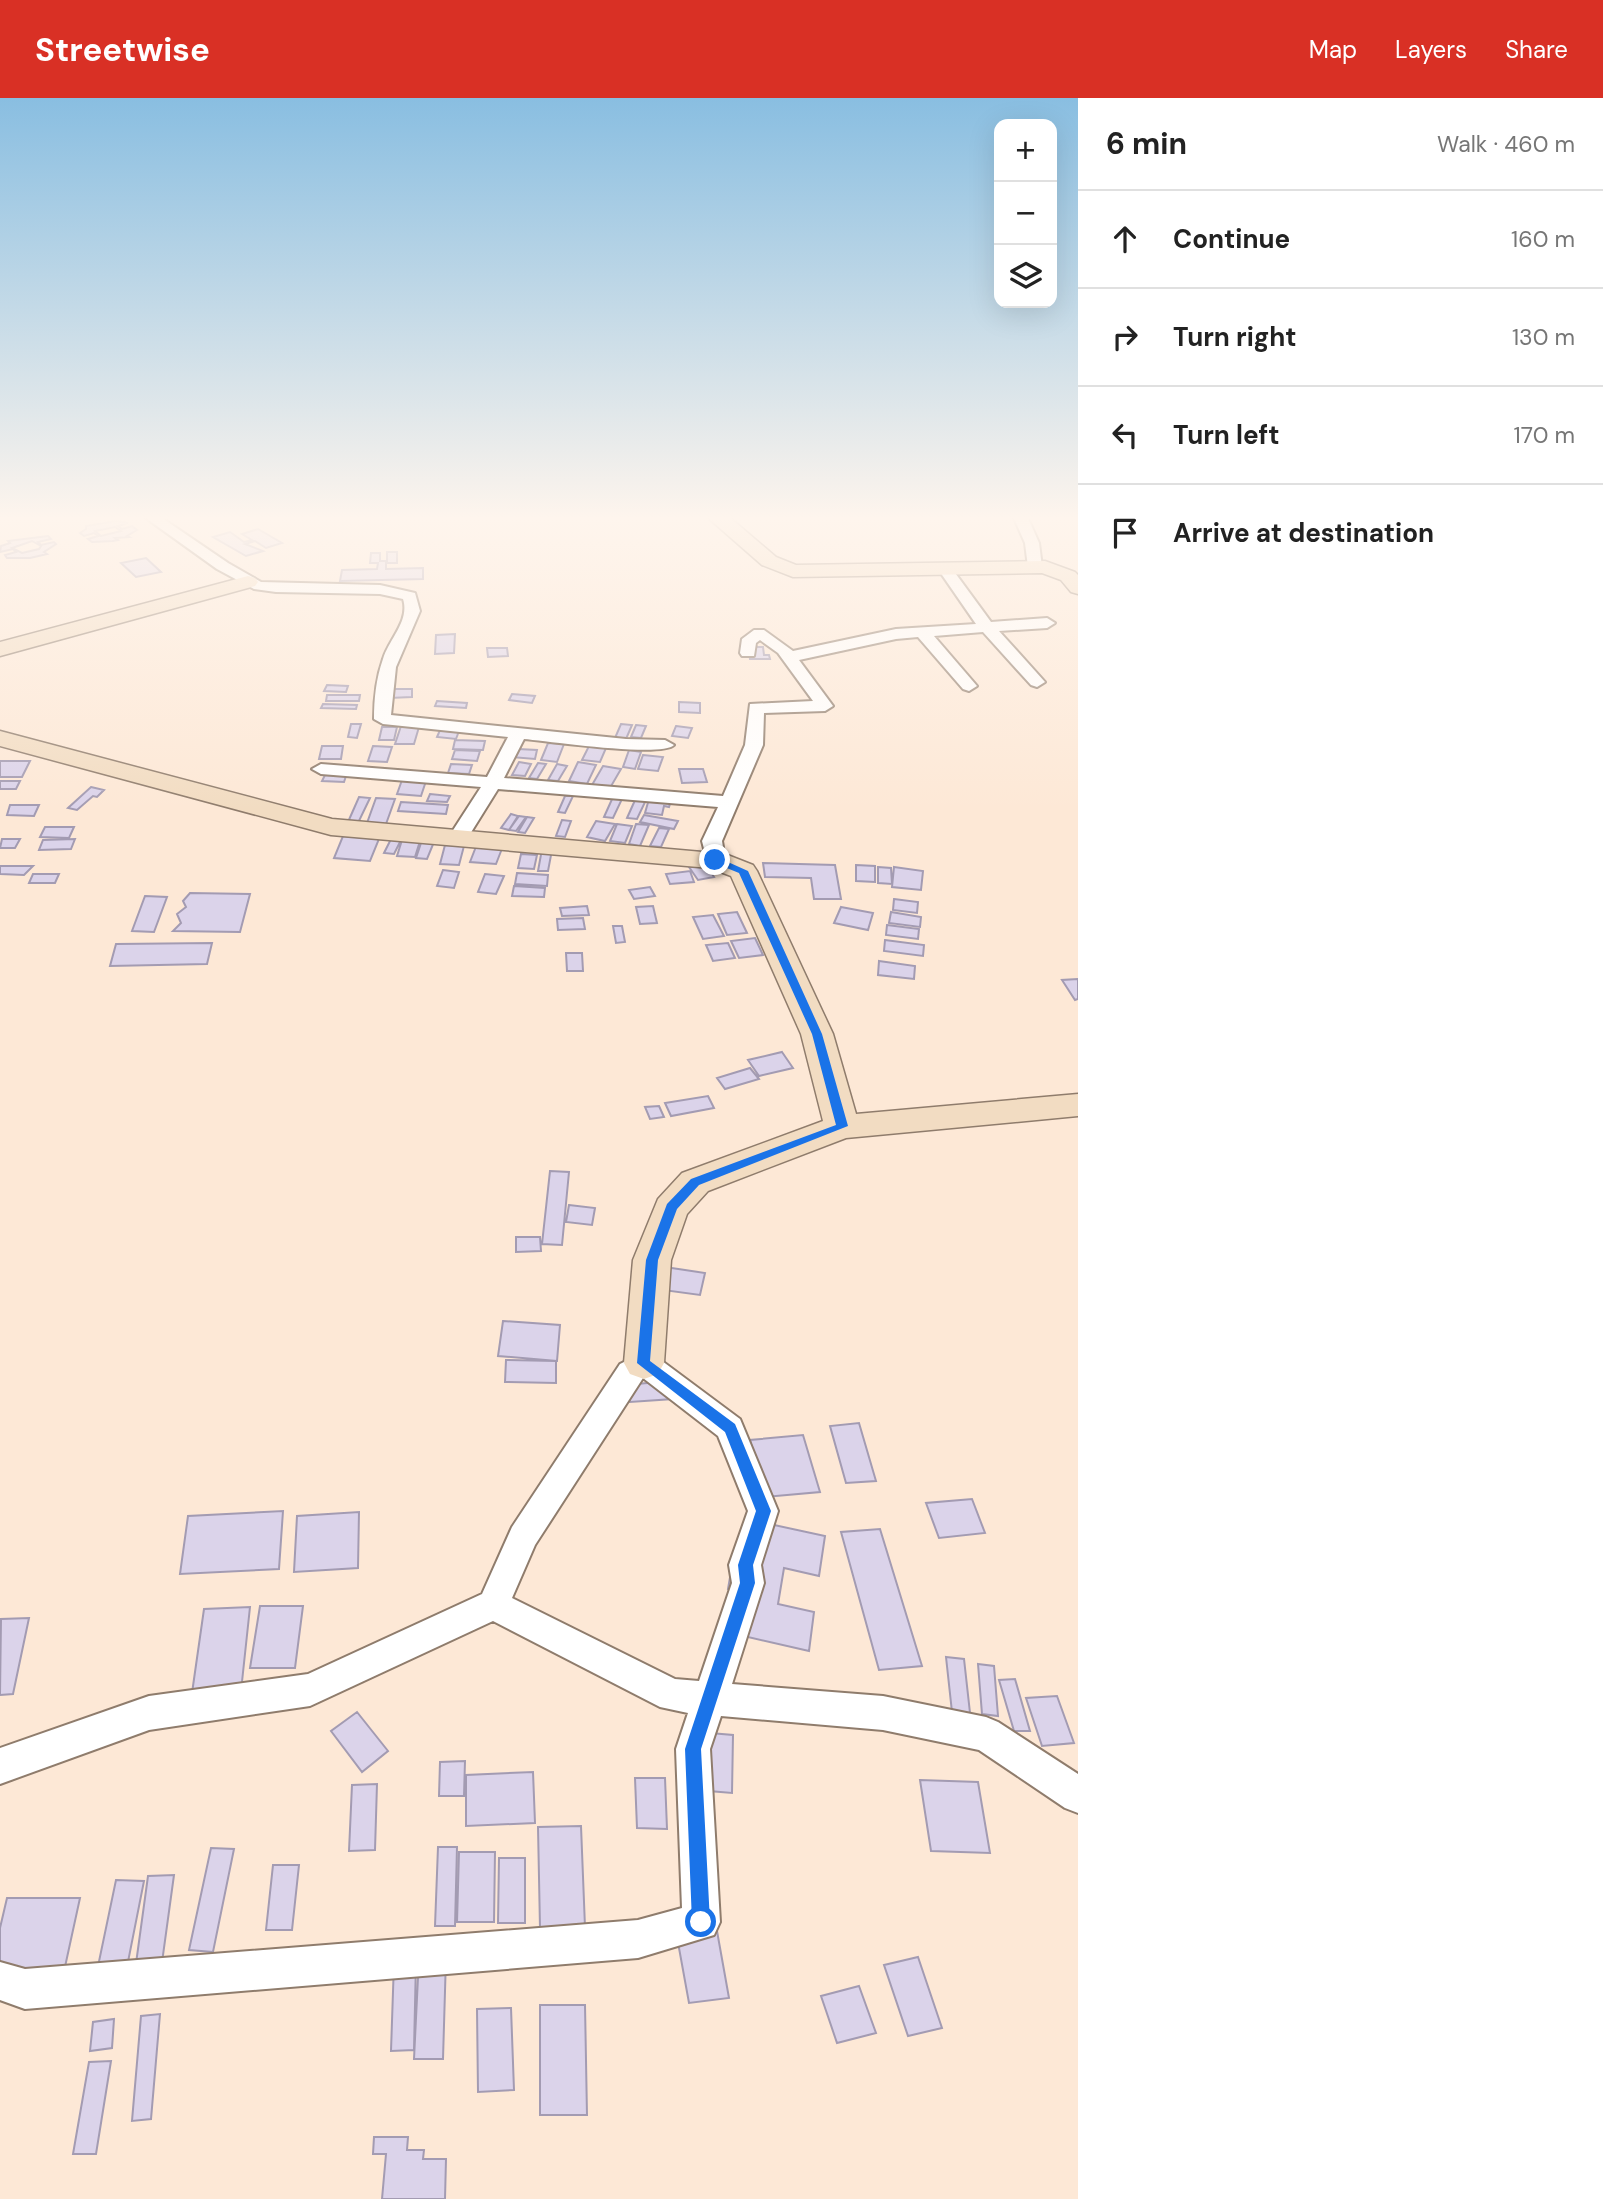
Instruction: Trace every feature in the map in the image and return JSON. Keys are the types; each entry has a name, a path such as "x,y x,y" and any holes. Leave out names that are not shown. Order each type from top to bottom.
{"street":[{"path":"0,649 129,614"},
{"path":"413,614 410,625 395,648 382,690 383,719 518,734 665,745"},
{"path":"976,614 1037,682"},
{"path":"789,657 896,634 1047,623"},
{"path":"922,632 969,686"},
{"path":"715,860 712,841 754,745 756,708 825,706 784,650 759,633 748,642 748,653"},
{"path":"458,838 493,783 518,734"},
{"path":"0,738 331,827 715,860 743,871 817,1034 842,1126"},
{"path":"321,769 730,802"},
{"path":"644,1363 652,1260 671,1208 695,1182 842,1126 1078,1105"},
{"path":"0,1766 149,1713 310,1690 493,1605 523,1537 630,1372 644,1363"},
{"path":"0,1981 25,1989 624,1940 701,1922 693,1749 747,1583 746,1565 764,1511 730,1428 644,1363"},
{"path":"493,1605 672,1695 883,1713 986,1734 1078,1795"}],"building":[{"path":"455,634 454,653 435,654 436,635"},
{"path":"748,647 763,647 764,655 769,655 770,659 750,659"},
{"path":"487,648 507,648 508,656 488,657"},
{"path":"327,685 348,686 346,692 324,691"},
{"path":"389,689 412,689 412,697 389,698"},
{"path":"512,694 535,696 532,703 509,700"},
{"path":"327,695 360,695 359,701 326,701"},
{"path":"437,701 467,703 466,708 435,706"},
{"path":"679,702 700,703 700,713 679,712"},
{"path":"323,704 357,705 356,709 321,708"},
{"path":"351,724 361,724 357,738 348,737"},
{"path":"621,724 632,725 626,739 615,738"},
{"path":"636,725 646,726 641,738 631,737"},
{"path":"401,726 419,727 414,744 395,744"},
{"path":"676,726 692,728 688,738 672,736"},
{"path":"382,727 397,727 394,740 379,740"},
{"path":"440,730 459,731 456,739 437,737"},
{"path":"455,740 485,741 483,750 453,749"},
{"path":"548,743 564,744 557,762 541,760"},
{"path":"322,746 343,746 341,759 319,759"},
{"path":"373,746 392,747 387,762 368,761"},
{"path":"589,746 606,748 600,762 582,760"},
{"path":"501,748 537,750 535,759 499,756"},
{"path":"455,750 480,751 477,761 452,759"},
{"path":"629,750 641,752 635,769 623,767"},
{"path":"643,755 663,757 658,771 638,769"},
{"path":"0,761 30,761 22,777 0,777"},
{"path":"519,762 531,764 525,776 512,775"},
{"path":"578,762 596,765 587,784 569,781"},
{"path":"538,763 546,764 537,779 529,778"},
{"path":"451,764 472,765 469,774 448,773"},
{"path":"557,764 567,766 558,781 548,780"},
{"path":"603,766 621,769 610,788 592,785"},
{"path":"679,769 703,769 707,782 682,783"},
{"path":"325,775 346,776 344,782 322,781"},
{"path":"402,780 426,781 421,796 397,794"},
{"path":"0,781 20,781 16,789 0,789"},
{"path":"91,787 104,790 77,810 68,808"},
{"path":"430,794 450,796 447,802 427,801"},
{"path":"565,796 573,796 565,813 558,812"},
{"path":"359,797 370,798 358,823 348,822"},
{"path":"613,797 622,799 613,818 604,817"},
{"path":"376,798 395,799 386,824 367,823"},
{"path":"636,798 646,800 637,819 627,818"},
{"path":"649,799 671,801 669,807 664,806 662,815 645,813"},
{"path":"401,802 448,805 446,814 398,811"},
{"path":"10,805 39,805 34,816 7,815"},
{"path":"511,814 518,816 509,830 501,828"},
{"path":"644,815 678,821 674,829 640,822"},
{"path":"519,816 526,817 516,831 509,830"},
{"path":"527,817 534,818 525,833 518,832"},
{"path":"562,820 571,821 565,837 556,836"},
{"path":"596,821 615,824 605,841 587,837"},
{"path":"617,824 632,826 625,843 610,841"},
{"path":"636,824 649,825 640,846 629,844"},
{"path":"45,827 74,827 69,838 40,837"},
{"path":"659,828 669,829 661,847 650,846"},
{"path":"343,836 379,839 370,861 334,858"},
{"path":"2,839 20,839 15,848 0,848"},
{"path":"75,839 71,849 39,850 43,840"},
{"path":"391,839 401,840 394,854 384,853"},
{"path":"402,840 420,841 415,857 397,856"},
{"path":"422,840 434,842 427,859 416,858"},
{"path":"477,844 503,846 496,864 470,862"},
{"path":"445,845 464,846 459,865 440,864"},
{"path":"542,849 552,850 548,871 538,871"},
{"path":"521,854 537,855 534,869 518,868"},
{"path":"763,863 835,865 841,899 814,899 811,878 765,877"},
{"path":"706,865 714,877 698,880 689,867"},
{"path":"856,865 875,866 875,882 856,881"},
{"path":"0,866 33,866 24,875 0,874"},
{"path":"878,867 891,868 892,884 878,883"},
{"path":"894,867 923,871 921,890 892,887"},
{"path":"443,870 459,872 454,888 437,886"},
{"path":"690,871 694,882 670,884 666,874"},
{"path":"517,873 548,875 547,886 515,884"},
{"path":"33,874 59,874 55,883 29,883"},
{"path":"485,874 504,876 496,894 478,892"},
{"path":"514,886 545,888 544,897 512,896"},
{"path":"650,887 655,896 634,899 629,890"},
{"path":"190,893 250,894 240,932 173,931 181,923 177,914 186,907 183,901"},
{"path":"145,896 167,897 154,932 132,931"},
{"path":"894,899 918,902 917,913 893,910"},
{"path":"587,906 589,915 562,916 560,908"},
{"path":"653,906 657,923 640,924 636,907"},
{"path":"841,907 873,913 868,930 834,923"},
{"path":"737,912 747,933 727,935 718,914"},
{"path":"891,912 921,917 920,927 889,923"},
{"path":"713,915 724,936 703,939 693,917"},
{"path":"583,918 585,929 558,930 557,919"},
{"path":"887,925 919,929 918,939 886,935"},
{"path":"613,926 622,926 625,942 616,943"},
{"path":"755,938 763,955 739,958 731,941"},
{"path":"885,940 924,945 923,956 884,951"},
{"path":"212,943 207,964 110,966 116,944"},
{"path":"728,943 735,958 713,961 706,945"},
{"path":"566,953 582,953 583,971 567,971"},
{"path":"879,961 915,966 914,979 878,975"},
{"path":"1078,979 1078,999 1075,1000 1062,980"},
{"path":"782,1052 793,1068 759,1076 748,1060"},
{"path":"750,1068 759,1079 725,1089 717,1078"},
{"path":"708,1096 714,1108 671,1116 665,1103"},
{"path":"659,1106 664,1117 650,1119 645,1107"},
{"path":"550,1171 569,1172 562,1245 542,1244"},
{"path":"569,1205 595,1208 592,1225 566,1222"},
{"path":"516,1237 540,1237 541,1251 516,1252"},
{"path":"665,1267 705,1273 700,1295 663,1290"},
{"path":"503,1321 560,1325 557,1361 498,1356"},
{"path":"506,1360 556,1361 556,1383 505,1382"},
{"path":"669,1381 673,1399 630,1402 626,1385"},
{"path":"859,1423 876,1481 846,1483 830,1426"},
{"path":"803,1435 820,1492 765,1497 750,1440"},
{"path":"972,1499 985,1533 939,1538 926,1503"},
{"path":"283,1511 279,1569 180,1574 188,1516"},
{"path":"359,1512 358,1568 294,1572 297,1516"},
{"path":"751,1520 825,1536 819,1576 784,1568 778,1604 814,1612 809,1651 735,1634 742,1592 728,1589 734,1554"},
{"path":"880,1529 922,1666 879,1670 841,1532"},
{"path":"260,1606 303,1606 295,1668 250,1668"},
{"path":"250,1607 241,1691 192,1693 204,1609"},
{"path":"29,1618 13,1694 0,1695 1,1619"},
{"path":"946,1657 964,1659 970,1713 952,1712"},
{"path":"978,1664 994,1666 998,1716 982,1714"},
{"path":"1015,1679 1030,1731 1014,1731 999,1680"},
{"path":"1057,1696 1074,1743 1042,1746 1026,1698"},
{"path":"357,1712 388,1751 362,1772 331,1731"},
{"path":"710,1733 733,1735 732,1793 709,1791"},
{"path":"465,1761 464,1796 439,1796 440,1762"},
{"path":"533,1772 535,1823 466,1826 466,1775"},
{"path":"635,1778 665,1778 667,1829 637,1828"},
{"path":"920,1780 978,1782 990,1853 931,1851"},
{"path":"377,1784 375,1850 349,1851 352,1785"},
{"path":"581,1826 585,1927 540,1928 538,1827"},
{"path":"438,1847 457,1847 455,1926 435,1926"},
{"path":"211,1848 234,1849 213,1952 189,1950"},
{"path":"459,1852 495,1852 494,1922 457,1922"},
{"path":"499,1858 525,1858 525,1923 498,1923"},
{"path":"273,1865 299,1865 292,1930 266,1930"},
{"path":"174,1875 160,1977 134,1978 148,1876"},
{"path":"116,1880 144,1881 126,1972 97,1971"},
{"path":"7,1898 80,1898 63,1976 0,1976 0,1928"},
{"path":"717,1931 729,1998 689,2003 677,1937"},
{"path":"419,1957 446,1957 443,2059 414,2059"},
{"path":"918,1957 942,2028 908,2036 884,1965"},
{"path":"416,1961 414,2050 391,2051 394,1962"},
{"path":"859,1986 876,2033 837,2043 821,1996"},
{"path":"540,2005 585,2005 587,2115 540,2115"},
{"path":"511,2008 514,2090 478,2092 477,2009"},
{"path":"160,2014 151,2119 132,2121 141,2016"},
{"path":"114,2019 112,2048 90,2051 93,2022"},
{"path":"111,2061 96,2154 73,2154 89,2062"},
{"path":"374,2137 408,2137 407,2150 424,2150 423,2159 446,2159 445,2199 382,2199 386,2154 373,2154"}],"route":[{"path":"701,1922 693,1749 747,1583 746,1565 764,1511 730,1428 644,1363 652,1260 671,1208 695,1182 842,1126 817,1034 743,871 715,860"}]}
